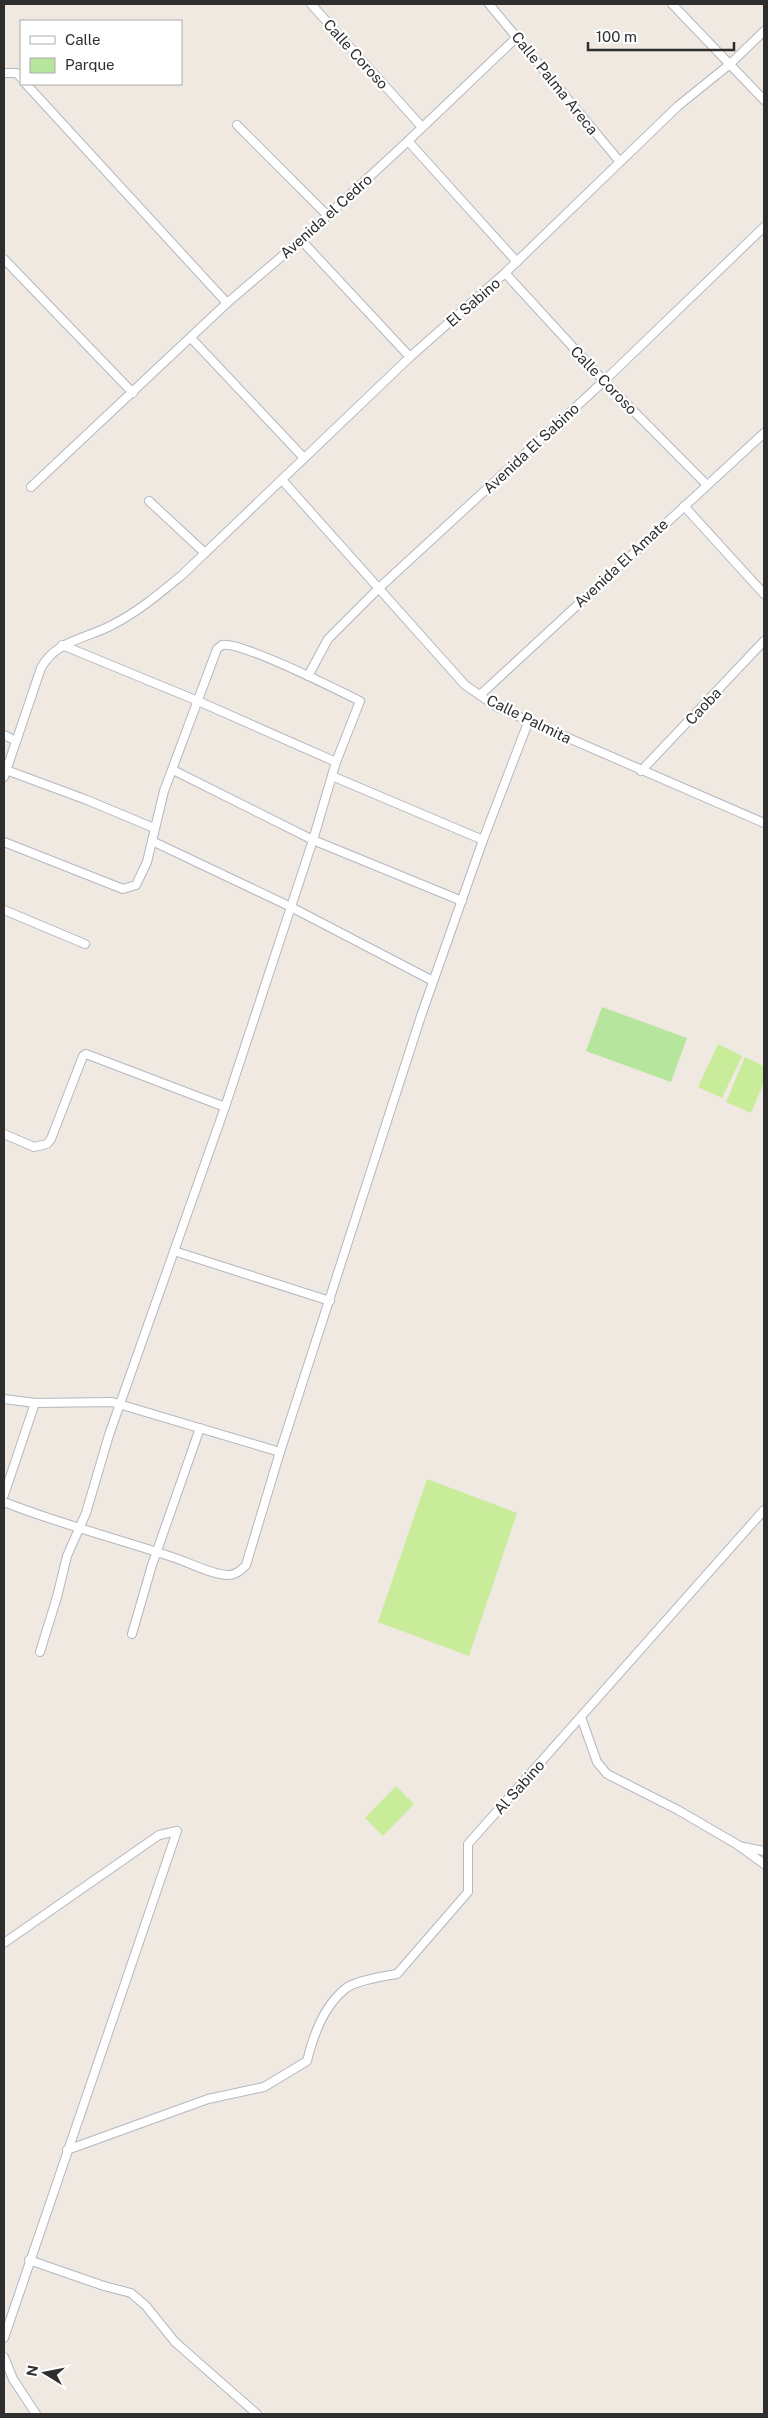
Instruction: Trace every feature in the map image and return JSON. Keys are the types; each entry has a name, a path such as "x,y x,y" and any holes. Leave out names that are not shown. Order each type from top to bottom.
{"street":[{"name":"Calle Coroso","path":"311,4 422,127"},
{"name":"Calle Palma Areca","path":"490,4 620,162"},
{"path":"677,6 764,100"},
{"name":"El Sabino","path":"62,645 112,626 146,604 182,575 283,481 304,458 410,357 517,262 678,106 730,64 764,31"},
{"name":"Avenida el Cedro","path":"30,487 133,393 227,303 300,240 408,141 516,37"},
{"path":"4,73 17,73 20,77"},
{"path":"27,85 227,303"},
{"path":"237,125 327,215"},
{"path":"408,141 517,262"},
{"name":"Avenida El Sabino","path":"308,676 328,639 380,588 604,382 764,228"},
{"path":"300,240 410,357"},
{"path":"4,259 133,393"},
{"name":"Calle Coroso","path":"505,273 604,382 706,484"},
{"path":"191,338 304,458"},
{"name":"Avenida El Amate","path":"480,695 706,484 764,433"},
{"name":"Calle Palmita","path":"283,481 465,685 497,707 764,823"},
{"path":"149,501 205,553"},
{"path":"684,506 764,594"},
{"name":"Caoba","path":"641,771 764,641"},
{"path":"4,842 123,889 136,885 147,862 164,791 218,649 227,644 308,676 360,701 336,762 313,840 225,1107 102,1456 86,1513 67,1556 40,1652"},
{"path":"154,828 87,800 5,774 41,668 47,656 62,645 198,701 336,762"},
{"path":"4,1502 228,1576 237,1573 246,1565 280,1452 433,981 483,840 529,720"},
{"path":"4,735 16,741"},
{"path":"173,770 313,840 462,901"},
{"path":"332,776 483,840"},
{"path":"152,841 291,907 433,981"},
{"path":"4,910 85,944"},
{"path":"4,1134 34,1147 46,1144 51,1138 83,1056 86,1054 225,1107"},
{"path":"174,1251 330,1301"},
{"path":"4,1399 35,1403 112,1402 280,1452"},
{"path":"4,1495 35,1403"},
{"path":"132,1634 157,1552 200,1428"},
{"name":"Al Sabino","path":"66,2150 208,2100 264,2087 307,2061 313,2038 330,2006 345,1988 383,1976 397,1974 468,1892 468,1844 764,1510"},
{"path":"581,1717 597,1762 607,1774 678,1810 738,1845 764,1864"},
{"path":"4,1943 159,1835 177,1831 171,1855 66,2150 4,2338"},
{"path":"738,1845 764,1851"},
{"path":"29,2260 104,2286 131,2293 146,2306 176,2342 257,2414"},
{"path":"4,2357 13,2379 36,2414"}],"green space":[{"path":"602,1007 687,1038 671,1082 586,1051"},
{"path":"718,1044 742,1056 722,1098 698,1087"},
{"path":"745,1057 764,1066 764,1082 751,1113 726,1102"},
{"path":"427,1479 517,1513 469,1656 378,1622"},
{"path":"396,1786 414,1804 383,1836 365,1818"}]}
